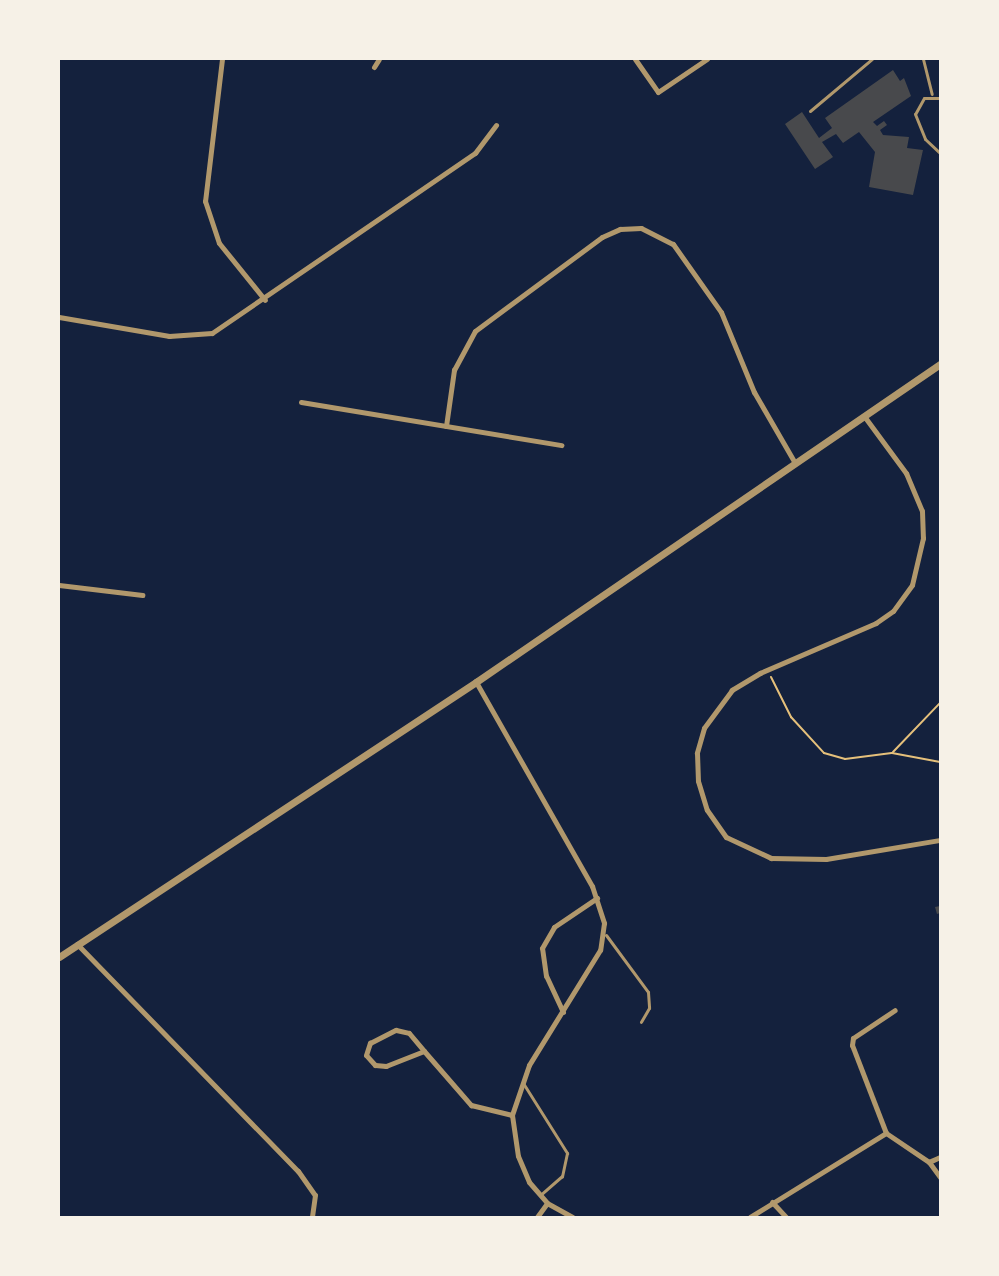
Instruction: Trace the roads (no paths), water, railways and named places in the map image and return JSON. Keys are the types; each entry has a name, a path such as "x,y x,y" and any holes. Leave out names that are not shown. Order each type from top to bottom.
{"street":[{"path":"222,59 205,174 206,208 229,259 265,300"},
{"path":"374,67 379,59"},
{"path":"635,59 658,92 707,59"},
{"path":"59,317 191,337 231,324 475,153 496,125"},
{"path":"446,426 454,370 475,331 602,237 620,229 641,228 673,244 721,312 754,392 795,463"},
{"path":"59,957 476,682 940,364"},
{"path":"301,402 561,445"},
{"path":"864,416 918,498 924,524 916,574 900,603 884,618 768,669 724,698 700,740 697,767 702,796 726,836 771,858 804,862 940,840"},
{"path":"59,585 142,595"},
{"path":"476,682 597,898 606,935 522,1081 512,1116 521,1163 540,1196 547,1203 572,1217"},
{"path":"563,1012 546,976 542,948 554,927 597,898"},
{"path":"77,944 298,1171 315,1195 312,1217"},
{"path":"895,1010 854,1038 852,1046 886,1133 929,1162 940,1177"},
{"path":"424,1051 380,1067 366,1054 370,1043 392,1030 409,1033 471,1104 512,1116"},
{"path":"750,1217 886,1133"},
{"path":"929,1162 940,1157"},
{"path":"772,1202 786,1217"},
{"path":"537,1217 547,1203"}],"lane":[{"path":"810,111 872,59"},
{"path":"923,59 932,95"},
{"path":"932,95 940,98"},
{"path":"932,95 916,105 914,114 925,139 940,153"},
{"path":"606,935 648,992 649,1008 641,1022"},
{"path":"522,1081 567,1153 562,1176 540,1196"}]}
